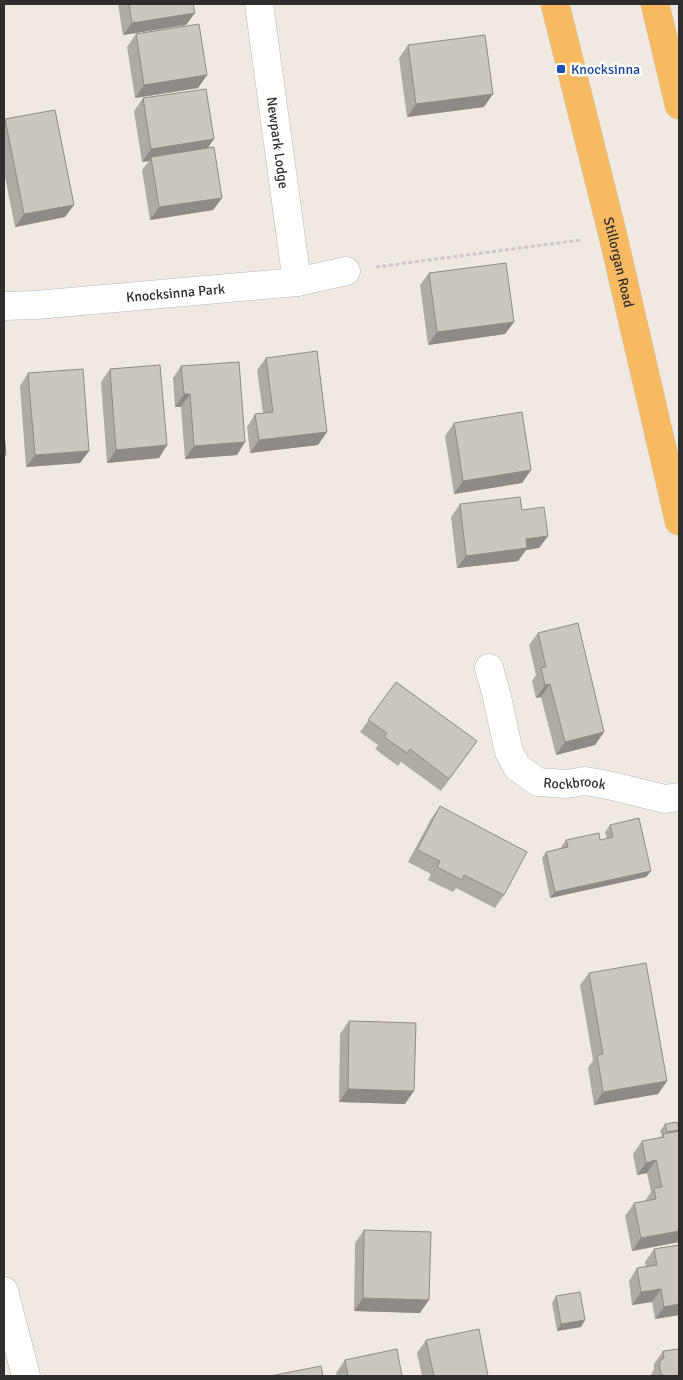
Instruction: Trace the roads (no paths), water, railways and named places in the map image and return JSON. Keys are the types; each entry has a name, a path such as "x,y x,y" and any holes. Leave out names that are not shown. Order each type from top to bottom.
{"highway":[{"name":"Stillorgan Road","path":"555,4 613,236 679,521"},
{"path":"655,4 679,105"}],"street":[{"name":"Newpark Lodge","path":"259,4 296,282"},
{"name":"Knocksinna Park","path":"4,306 36,305 296,282 346,271"},
{"name":"Rockbrook","path":"489,668 509,752 517,767 538,782 566,784 585,781 665,799 679,797"},
{"path":"4,1291 18,1374"}],"place":[{"name":"Knocksinna","path":"561,69"}]}
